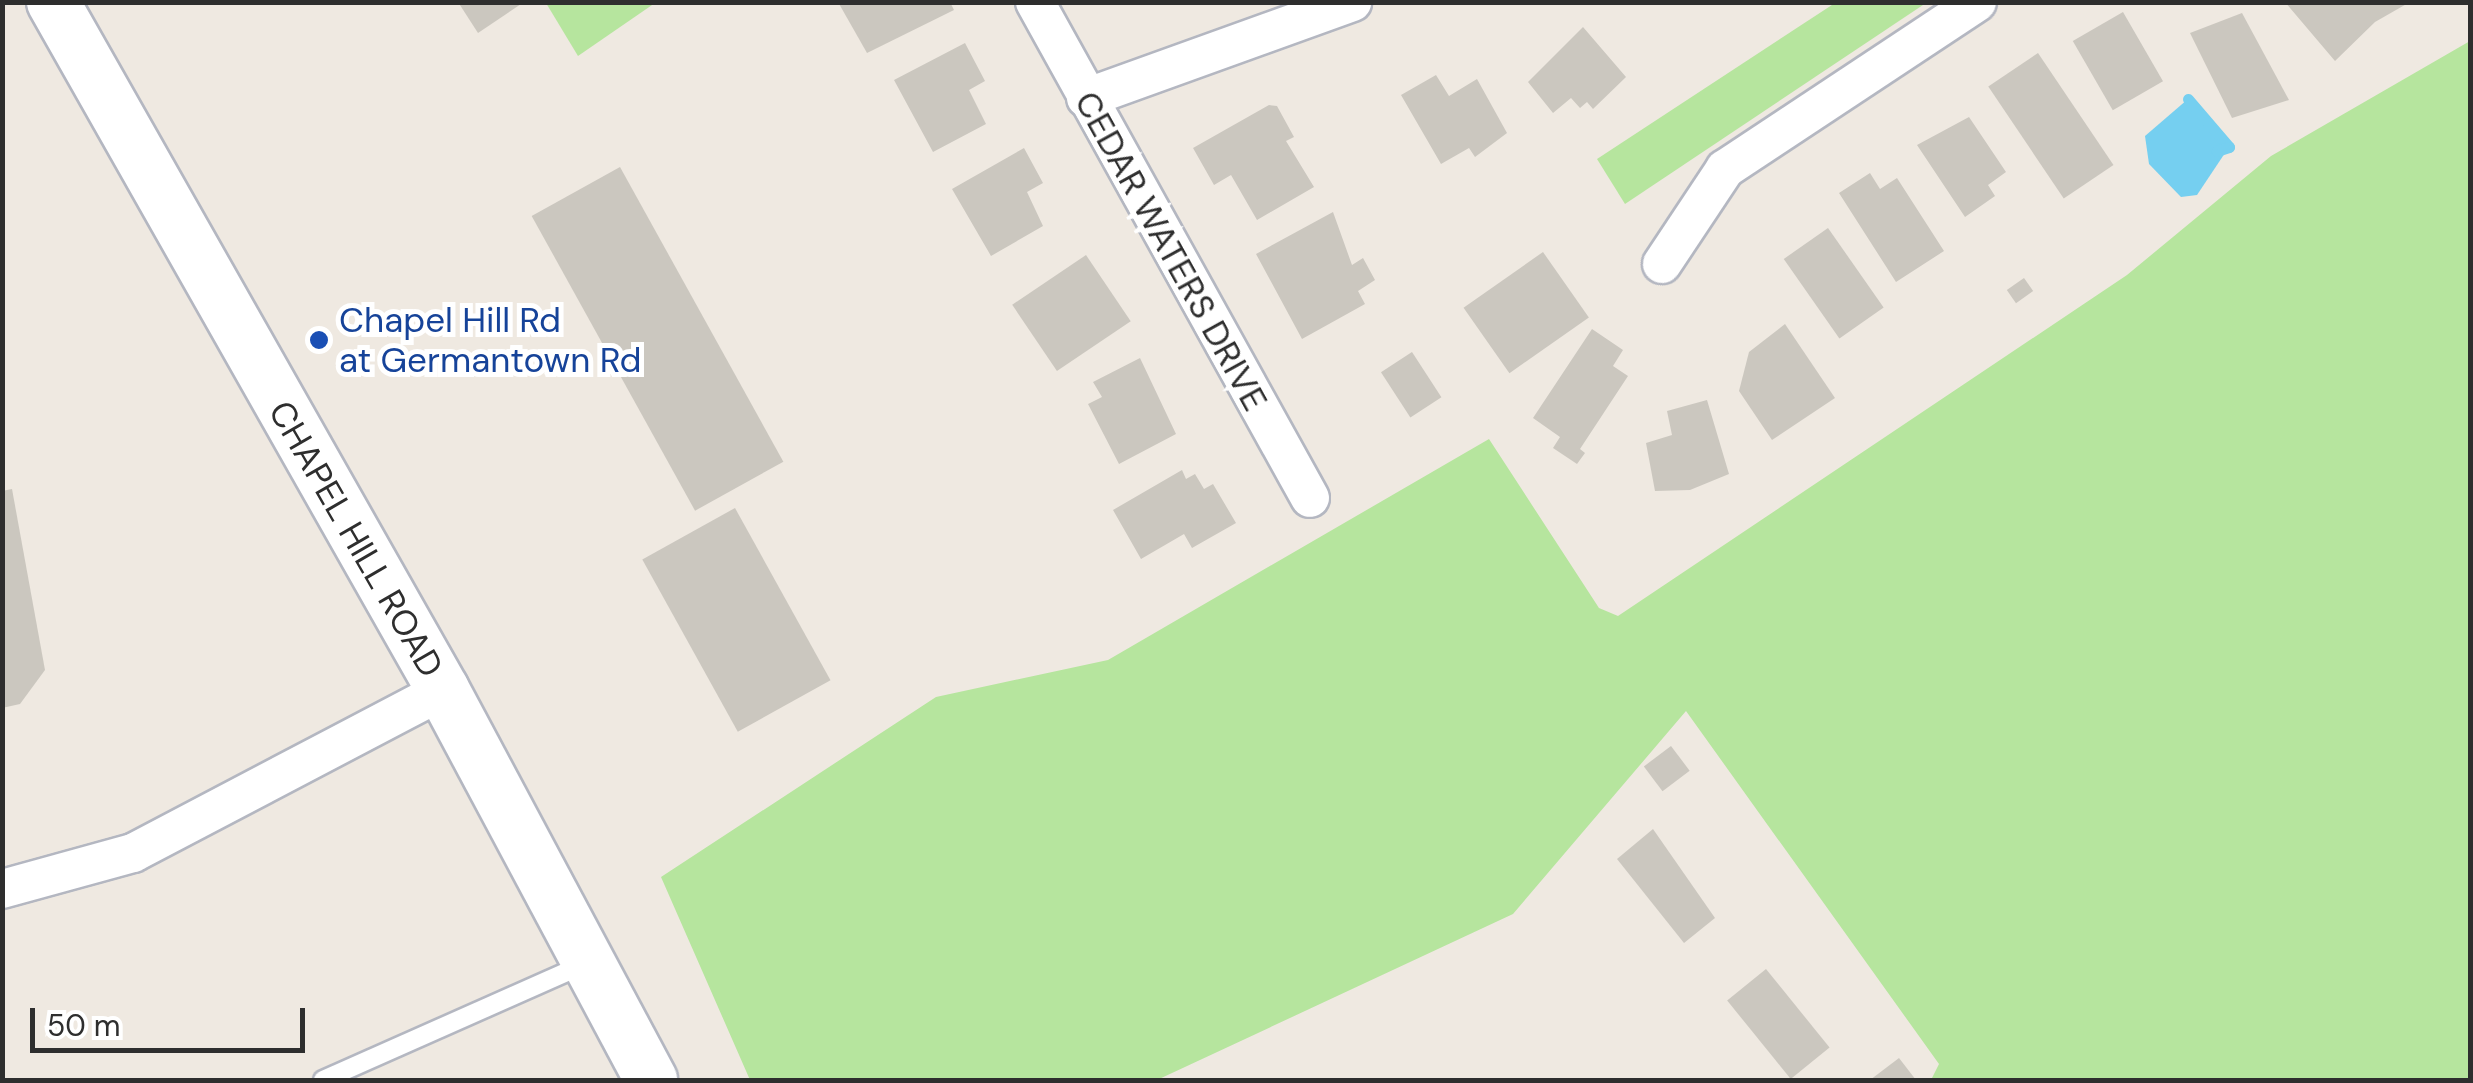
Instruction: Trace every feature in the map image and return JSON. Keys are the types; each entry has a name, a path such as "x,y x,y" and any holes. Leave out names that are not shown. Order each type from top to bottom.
{"main road":[{"name":"CHAPEL HILL ROAD","path":"53,2 443,690 651,1080"}],"street":[{"name":"CEDAR WATERS DRIVE","path":"1035,2 1310,498"},
{"path":"1086,98 1352,2"},
{"path":"1662,264 1725,170 1978,2"},
{"path":"2,888 134,853 443,690"}],"lane":[{"path":"323,1080 588,962"}],"green space":[{"path":"546,3 655,3 578,56"},
{"path":"1835,3 1926,3 1625,204 1597,159"},
{"path":"2470,41 2470,1080 1931,1080 1939,1064 1686,711 1513,914 1157,1080 750,1080 661,877 936,697 1108,660 1489,439 1599,608 1618,616 2127,275 2271,156"}],"water":[{"path":"2188,99 2229,147 2197,195 2181,197 2149,164 2145,136"}],"building":[{"path":"458,2 524,2 478,33"},
{"path":"838,2 950,2 954,10 867,53"},
{"path":"2285,2 2410,2 2375,22 2335,61"},
{"path":"2123,12 2163,81 2113,110 2073,41"},
{"path":"2242,13 2289,100 2232,118 2190,33"},
{"path":"1583,27 1626,77 1593,109 1587,102 1580,108 1571,98 1553,113 1528,82"},
{"path":"965,43 985,81 969,90 986,124 933,152 894,80"},
{"path":"2038,53 2113,165 2064,198 1988,87"},
{"path":"1436,75 1449,96 1477,79 1507,133 1475,157 1469,148 1441,164 1401,95"},
{"path":"1269,105 1277,106 1294,137 1286,141 1314,187 1257,220 1231,175 1214,185 1193,148"},
{"path":"1969,117 2006,172 1988,185 1995,196 1965,217 1917,145"},
{"path":"1024,148 1043,183 1027,192 1043,226 991,256 952,189"},
{"path":"620,167 783,462 695,511 532,216"},
{"path":"1870,173 1880,189 1897,178 1944,251 1896,282 1839,193"},
{"path":"1333,212 1352,265 1363,258 1375,280 1358,291 1365,304 1302,339 1256,254"},
{"path":"1828,228 1884,307 1839,338 1784,259"},
{"path":"1543,252 1589,318 1509,373 1464,308"},
{"path":"1086,255 1131,321 1057,371 1012,305"},
{"path":"2024,278 2033,291 2016,303 2007,290"},
{"path":"1785,324 1835,398 1772,440 1739,391 1749,352"},
{"path":"1592,329 1623,350 1613,366 1628,376 1580,449 1585,453 1577,464 1553,448 1560,437 1533,418"},
{"path":"1412,352 1441,397 1410,417 1381,372"},
{"path":"1140,358 1176,434 1119,464 1088,404 1102,397 1093,382"},
{"path":"1707,400 1729,474 1690,490 1655,491 1646,443 1672,435 1667,411"},
{"path":"1182,470 1186,479 1195,474 1204,489 1213,484 1236,523 1192,548 1184,534 1141,559 1113,510"},
{"path":"12,489 45,670 20,704 2,708 2,491"},
{"path":"735,508 831,680 738,732 642,559"},
{"path":"1671,746 1690,771 1663,791 1644,766"},
{"path":"1653,829 1715,918 1684,943 1617,859"},
{"path":"1766,969 1830,1047 1791,1079 1727,1000"},
{"path":"1899,1058 1916,1080 1870,1080"}],"waterway":[{"path":"2188,99 2229,147 2217,151"}],"place":[{"name":"Chapel Hill Rd at Germantown Rd","path":"319,340"}]}
